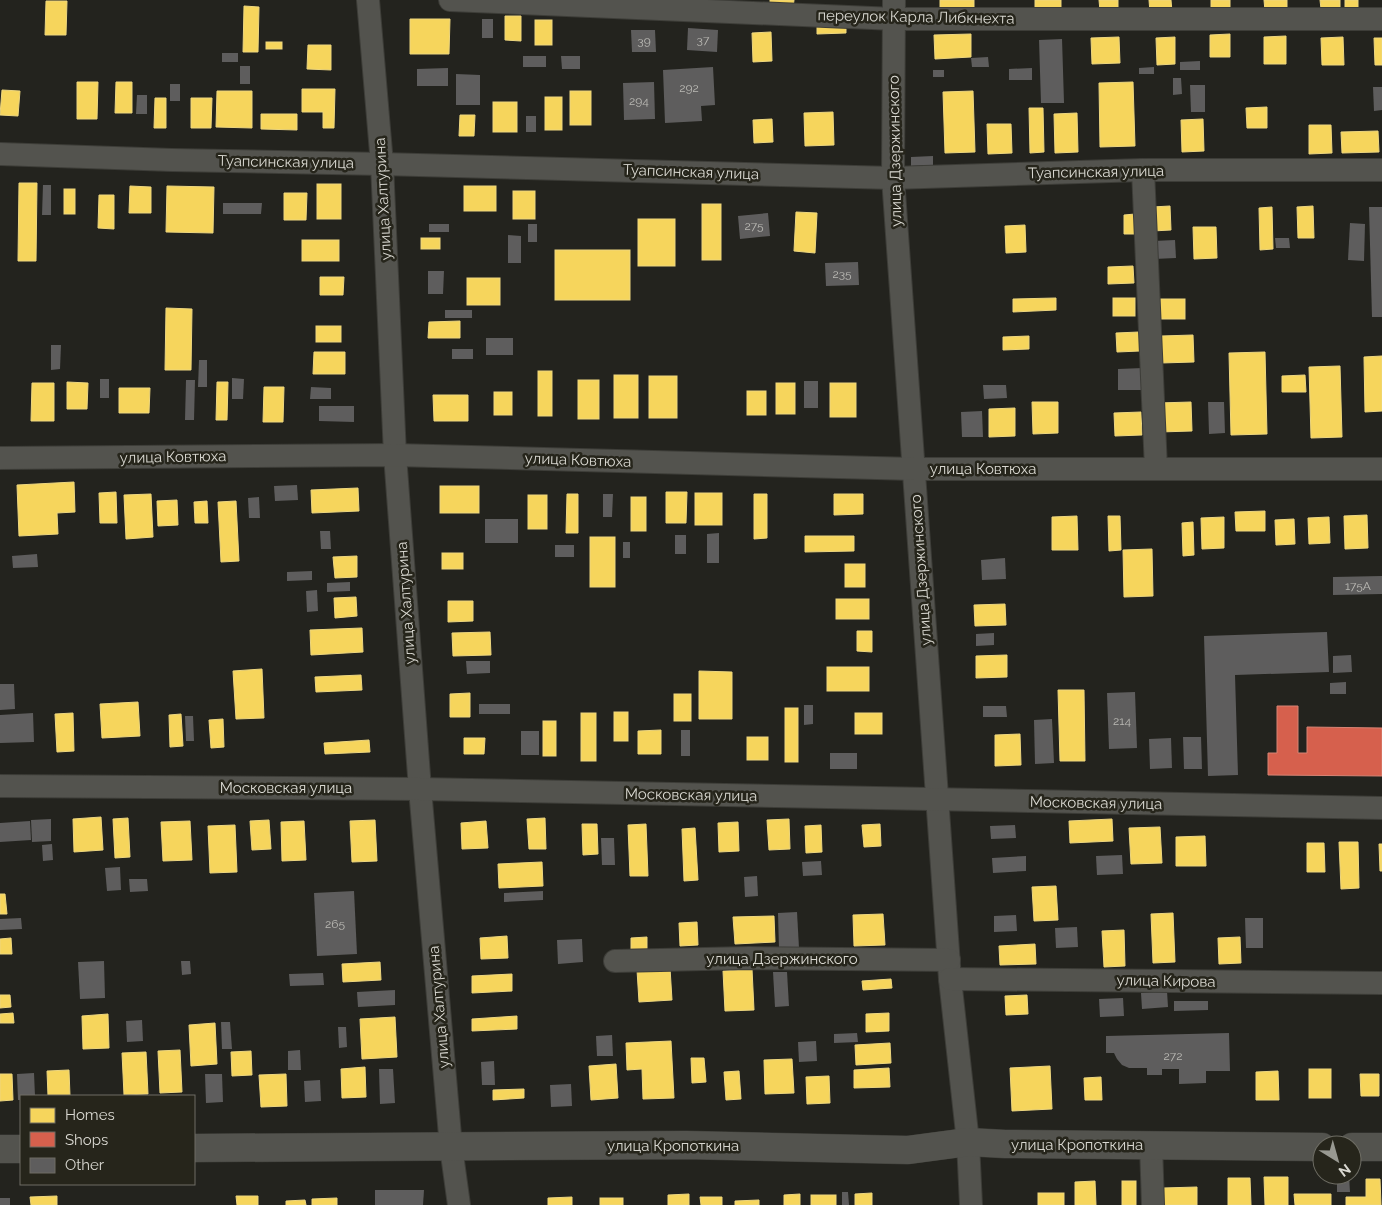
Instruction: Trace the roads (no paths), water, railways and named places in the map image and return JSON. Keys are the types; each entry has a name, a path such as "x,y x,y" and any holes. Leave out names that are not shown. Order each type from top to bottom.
{"main road":[{"name":"улица Кропоткина","path":"195,1148 686,1145 908,1150 968,1142 1312,1147"},
{"path":"1362,1147 1382,1148"},
{"path":"0,1149 20,1149"}],"street":[{"name":"улица Халтурина","path":"368,0 382,164 395,455 420,789 451,1146 458,1205"},
{"name":"переулок Карла Либкнехта","path":"450,0 1382,19"},
{"name":"улица Дзержинского","path":"894,10 893,178 949,969 968,1142 971,1205"},
{"name":"Туапсинская улица","path":"0,154 893,178 1143,170 1382,170"},
{"path":"1143,170 1156,469"},
{"name":"улица Ковтюха","path":"0,458 395,455 914,469 1382,469"},
{"name":"Московская улица","path":"0,786 420,789 1382,808"},
{"name":"улица Дзержинского","path":"615,961 749,958 949,969"},
{"name":"улица Кирова","path":"949,969 1382,983"},
{"name":"улица Кропоткина","path":"1151,1145 1153,1205"}]}
